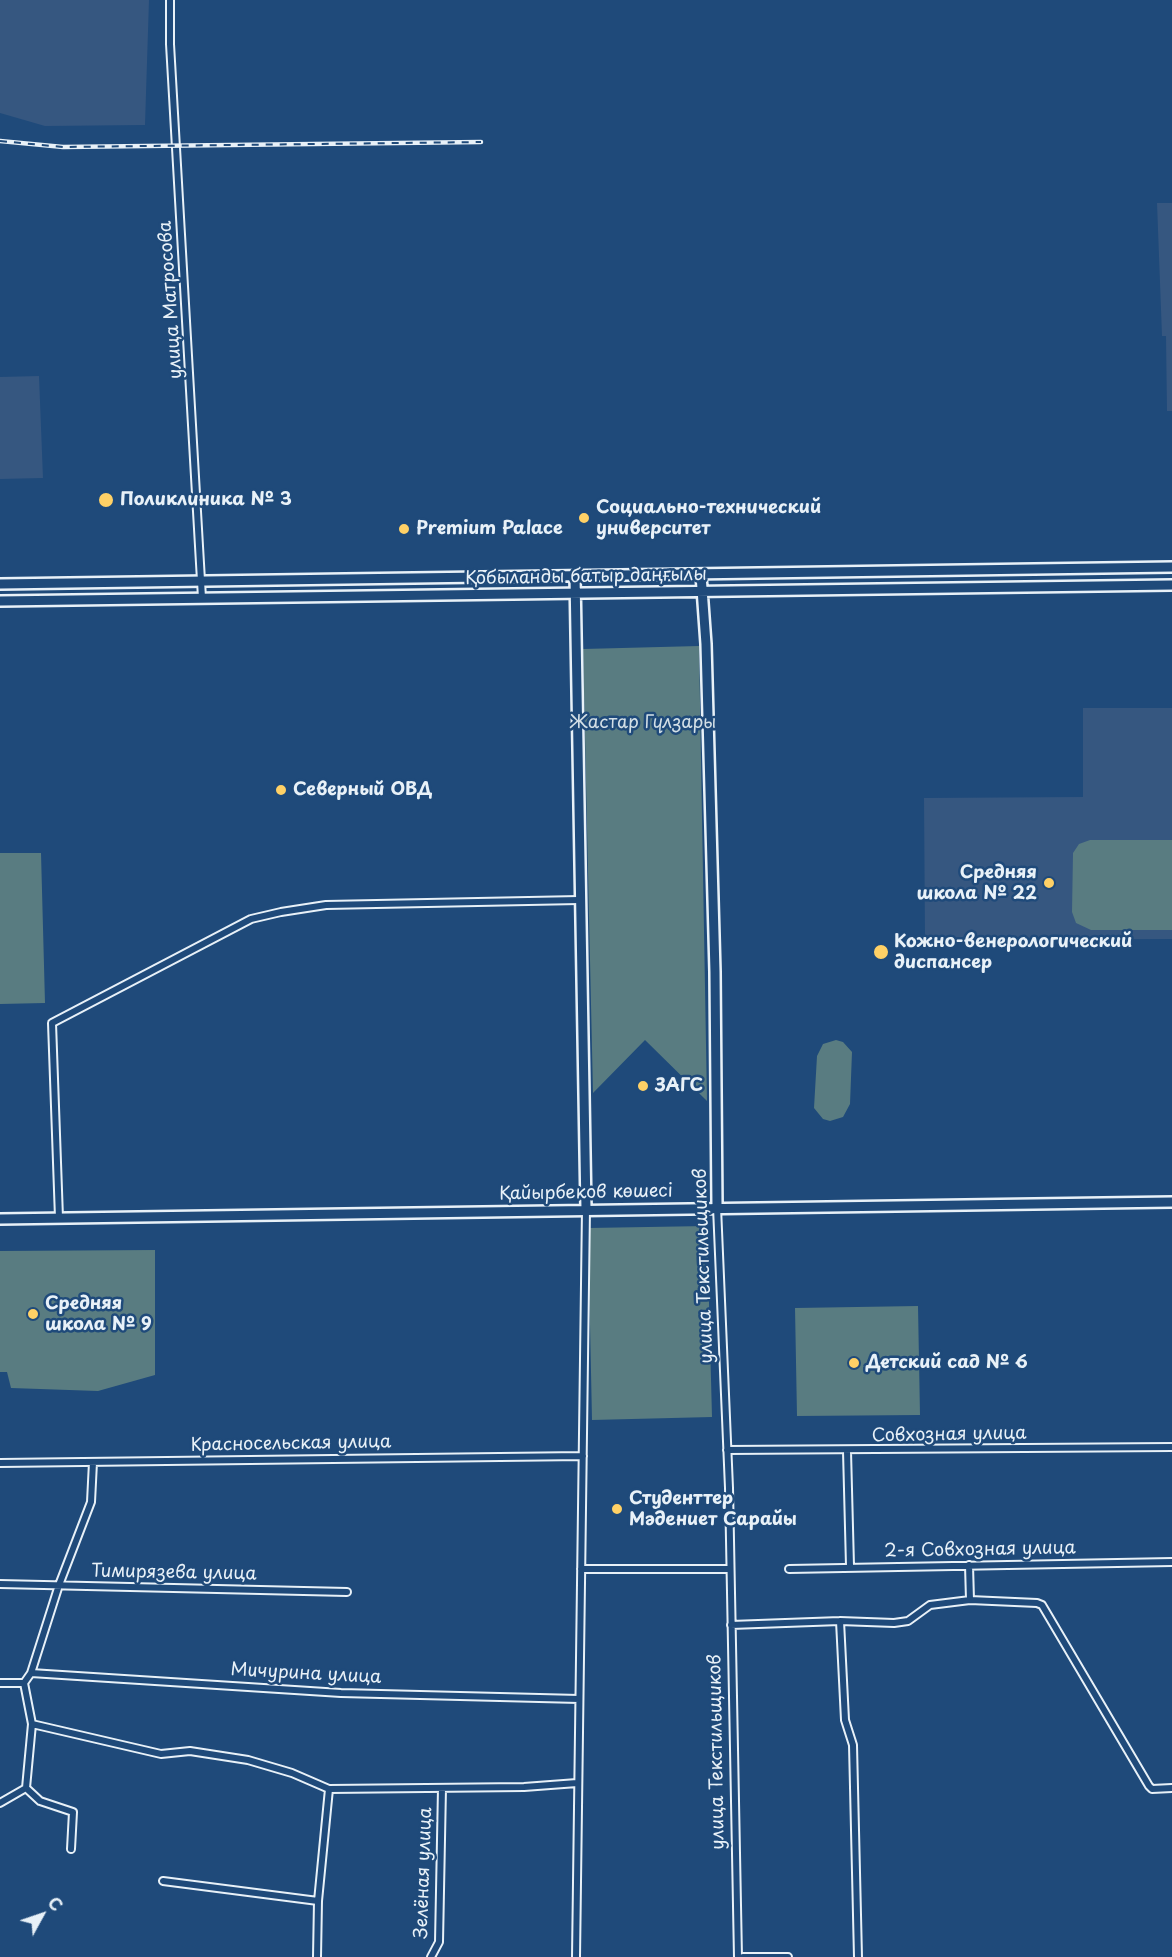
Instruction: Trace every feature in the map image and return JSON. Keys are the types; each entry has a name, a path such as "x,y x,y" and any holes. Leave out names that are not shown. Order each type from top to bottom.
{"street":[{"name":"улица Матросова","path":"170,0 170,44 202,598"},
{"name":"Қобыланды батыр даңғылы","path":"0,584 1172,567"},
{"name":"улица Текстильщиков","path":"701,575 704,592 715,972 717,1207 727,1450 738,1957"},
{"path":"575,576 586,1209 576,1957"},
{"name":"Қобыланды батыр даңғылы","path":"0,601 1172,585"},
{"path":"59,1218 52,1023 251,919 326,905 579,900"},
{"name":"Қайырбеков көшесі","path":"0,1219 1172,1202"},
{"name":"Совхозная улица","path":"727,1450 847,1451 1172,1447"},
{"path":"847,1451 850,1566"},
{"name":"Красносельская улица","path":"0,1463 583,1456"},
{"path":"26,1788 32,1724 24,1683 31,1673 59,1585 91,1502 93,1462"},
{"name":"2-я Совхозная улица","path":"789,1569 850,1566 1172,1562"},
{"path":"969,1565 970,1600"},
{"path":"581,1569 730,1569"},
{"name":"Тимирязева улица","path":"0,1584 347,1592"},
{"path":"730,1625 840,1621 894,1623 908,1621 930,1605 970,1600 1038,1603 1042,1605 1149,1786 1152,1789 1172,1788"},
{"path":"840,1621 845,1720 853,1745 858,1957"},
{"name":"Мичурина улица","path":"31,1673 341,1693 579,1700"},
{"path":"0,1683 24,1683"},
{"path":"32,1724 161,1754 190,1751 248,1760 292,1773 328,1789 524,1787 577,1783"},
{"path":"0,1803 26,1788"},
{"path":"26,1788 40,1802 73,1812 71,1849"},
{"name":"Зелёная улица","path":"431,1957 439,1942 442,1788"},
{"path":"317,1957 318,1901 328,1789"},
{"path":"163,1881 318,1901"},
{"path":"743,1957 788,1957"}],"shaded area":[{"path":"0,0 149,0 145,125 45,126 0,113"},
{"path":"1157,203 1172,203 1172,411 1167,411 1166,336 1162,336"},
{"path":"39,376 43,478 0,479 0,377"},
{"name":"Средняя школа № 22","path":"1083,708 1172,708 1172,939 925,940 924,798 1083,797"}],"green space":[{"name":"Жастар Гүлзары","path":"699,646 707,1101 645,1040 593,1093 583,649"},
{"path":"1090,840 1172,840 1172,930 1091,930 1076,923 1072,912 1073,853 1079,844"},
{"path":"0,853 41,853 45,1003 0,1004"},
{"path":"836,1040 843,1042 852,1052 850,1104 843,1117 830,1121 823,1119 814,1108 817,1056 823,1044"},
{"path":"707,1226 712,1417 592,1420 588,1228"},
{"path":"155,1250 155,1375 98,1391 11,1388 7,1372 0,1372 0,1251"},
{"path":"918,1306 920,1415 797,1416 795,1308"}],"railway":[{"path":"0,141 63,147 481,142"}],"place":[{"name":"Поликлиника № 3","path":"106,500"},
{"name":"Социально-технический университет","path":"584,518"},
{"name":"Premium Palace","path":"404,529"},
{"name":"Северный ОВД","path":"281,790"},
{"name":"Средняя школа № 22","path":"1049,883"},
{"name":"Кожно-венерологический диспансер","path":"881,952"},
{"name":"ЗАГС","path":"643,1086"},
{"name":"Средняя школа № 9","path":"33,1314"},
{"name":"Детский сад № 6","path":"854,1363"},
{"name":"Студенттер Мәдениет Сарайы","path":"617,1509"}]}
